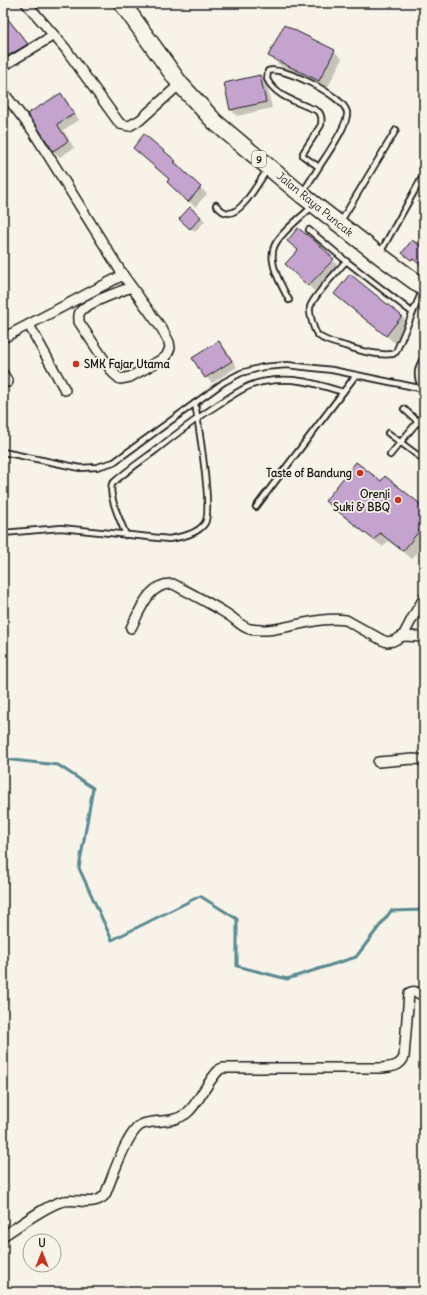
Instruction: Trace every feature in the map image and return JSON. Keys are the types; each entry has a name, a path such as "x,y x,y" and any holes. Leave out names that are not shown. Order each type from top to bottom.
{"highway":[{"name":"Jalan Raya Puncak","path":"122,3 180,84 216,122 315,205 424,288"}],"street":[{"path":"26,3 54,35 123,126 129,126 140,120 180,84"},
{"path":"3,66 54,35"},
{"path":"3,92 33,131 123,275 162,329 169,342 170,348 166,358 130,377 120,379 113,373 79,322 79,317 80,312 87,305 131,287"},
{"path":"3,338 123,275"},
{"path":"29,325 65,390"},
{"path":"131,628 148,596 155,588 173,584 203,600 251,630 273,629 340,619 346,620 384,641 393,641 403,636 424,637"},
{"path":"403,636 424,598"},
{"path":"378,762 413,759 424,760"},
{"path":"3,1236 56,1203 70,1200 95,1202 103,1198 132,1134 138,1126 147,1123 176,1120 183,1116 192,1108 204,1089 220,1069 381,1068 398,1064 404,1057 409,993 414,991 424,996"}],"lane":[{"path":"302,194 319,167 345,123 347,113 345,106 339,100 320,88 284,72 276,70 268,71 267,79 277,93 320,113 322,120 321,124 302,153 303,156 319,167"},
{"path":"339,224 396,130"},
{"path":"216,206 228,213 236,211 242,206 269,167"},
{"path":"379,255 424,174"},
{"path":"289,300 279,282 272,255 273,248 281,236 315,205"},
{"path":"309,230 413,313"},
{"path":"346,261 318,294 310,306 316,334 328,341 364,352 393,354 396,352 424,288"},
{"path":"423,389 417,378 418,368 424,357"},
{"path":"3,452 80,468 97,468 114,462 224,382 241,373 263,367 287,365 332,370 423,389"},
{"path":"256,507 356,375"},
{"path":"126,535 113,500 111,489 112,484 197,418 242,390 254,384 263,382 311,382 343,392"},
{"path":"3,533 61,528 169,539 191,534 198,530 205,523 208,512 206,483 195,403"},
{"path":"404,409 424,427"},
{"path":"390,455 424,414"},
{"path":"388,433 424,460"}],"building":[{"path":"3,13 28,44 3,59"},
{"path":"284,25 335,50 319,81 268,56"},
{"path":"260,75 266,102 230,110 224,83"},
{"path":"61,93 74,114 57,124 68,141 53,151 27,114"},
{"path":"144,134 176,161 174,162 201,187 188,202 167,182 169,179 133,148"},
{"path":"190,207 201,217 190,229 179,219"},
{"path":"298,228 315,241 334,259 308,286 285,264 298,250 287,241"},
{"path":"412,240 424,248 424,268 413,259 411,260 402,253"},
{"path":"350,274 402,316 386,336 334,294"},
{"path":"219,341 232,361 205,378 192,358"},
{"path":"356,462 381,481 385,476 424,507 424,525 403,551 380,533 374,540 325,501"}],"waterway":[{"path":"3,759 58,765 93,788 79,868 112,940 200,896 237,919 237,966 287,979 356,957 391,911 424,910"}],"place":[{"name":"SMK Fajar Utama","path":"76,364"},
{"name":"Taste of Bandung","path":"360,473"},
{"name":"Orenji Suki & BBQ","path":"398,500"}]}
